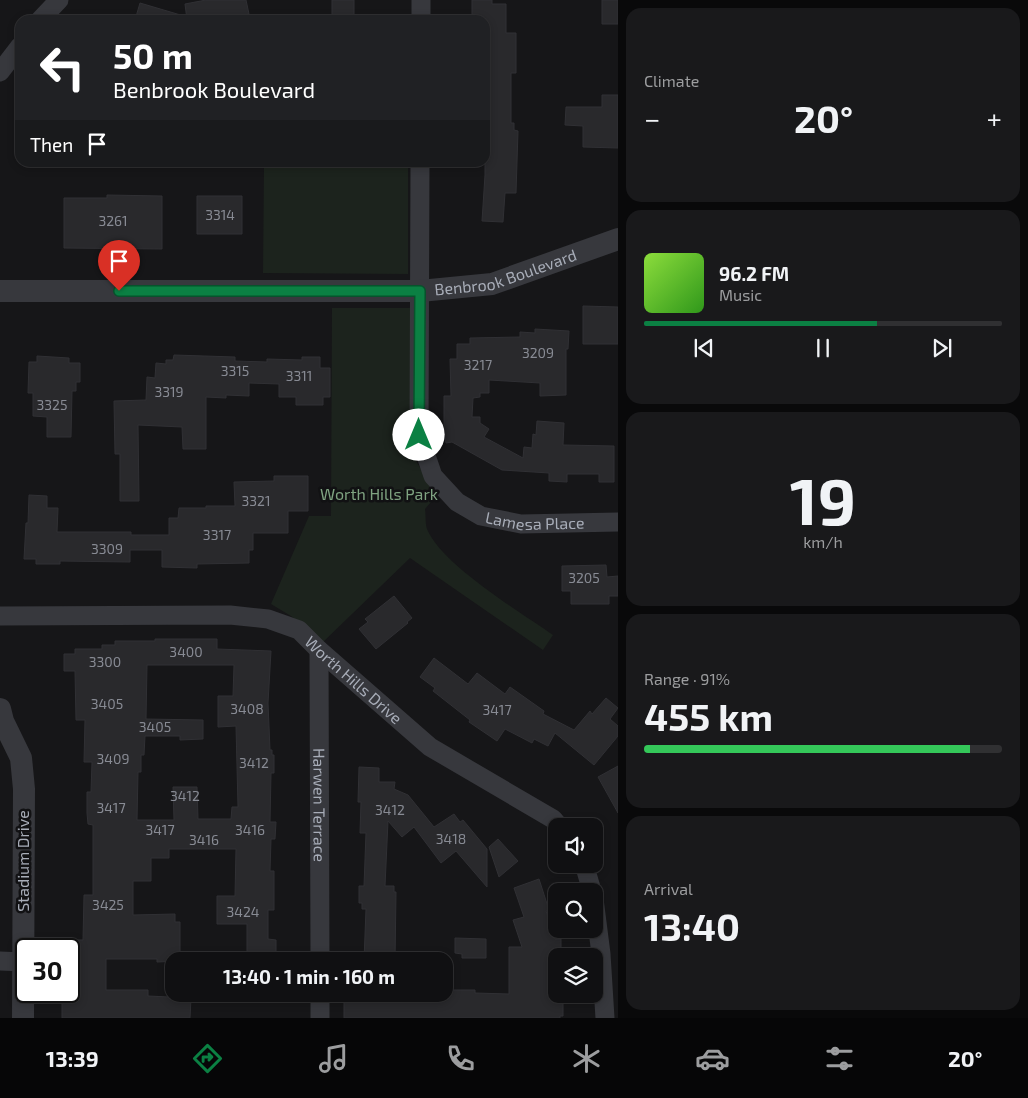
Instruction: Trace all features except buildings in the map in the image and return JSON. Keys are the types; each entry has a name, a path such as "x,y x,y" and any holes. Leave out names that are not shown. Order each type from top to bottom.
{"street":[{"path":"45,15 59,0"},
{"path":"421,15 422,0"},
{"path":"0,72 15,52"},
{"name":"Lamesa Place","path":"420,167 419,435 433,476 457,502 481,516 521,524 618,522"},
{"name":"Benbrook Boulevard","path":"0,291 420,291 463,288 492,284 618,239"},
{"name":"Worth Hills Drive","path":"0,616 240,616 268,619 299,630 319,650 430,747 551,818"},
{"name":"Harwen Terrace","path":"319,650 320,952"},
{"name":"Stadium Drive","path":"0,709 3,721 21,758 24,789 23,938"},
{"path":"599,938 605,1018"},
{"path":"0,962 15,962"},
{"path":"320,1002 320,1018"},
{"name":"Stadium Drive","path":"22,1003 22,1018"}],"green space":[{"path":"264,167 408,167 408,274 263,273"},
{"name":"Worth Hills Park","path":"332,308 412,308 410,437 415,459 438,494 425,509 427,529 435,543 464,572 502,601 553,635 543,650 410,558 322,643 291,616 271,604 309,516 331,516"}],"route":[{"path":"119,291 420,291 419,435"}]}
